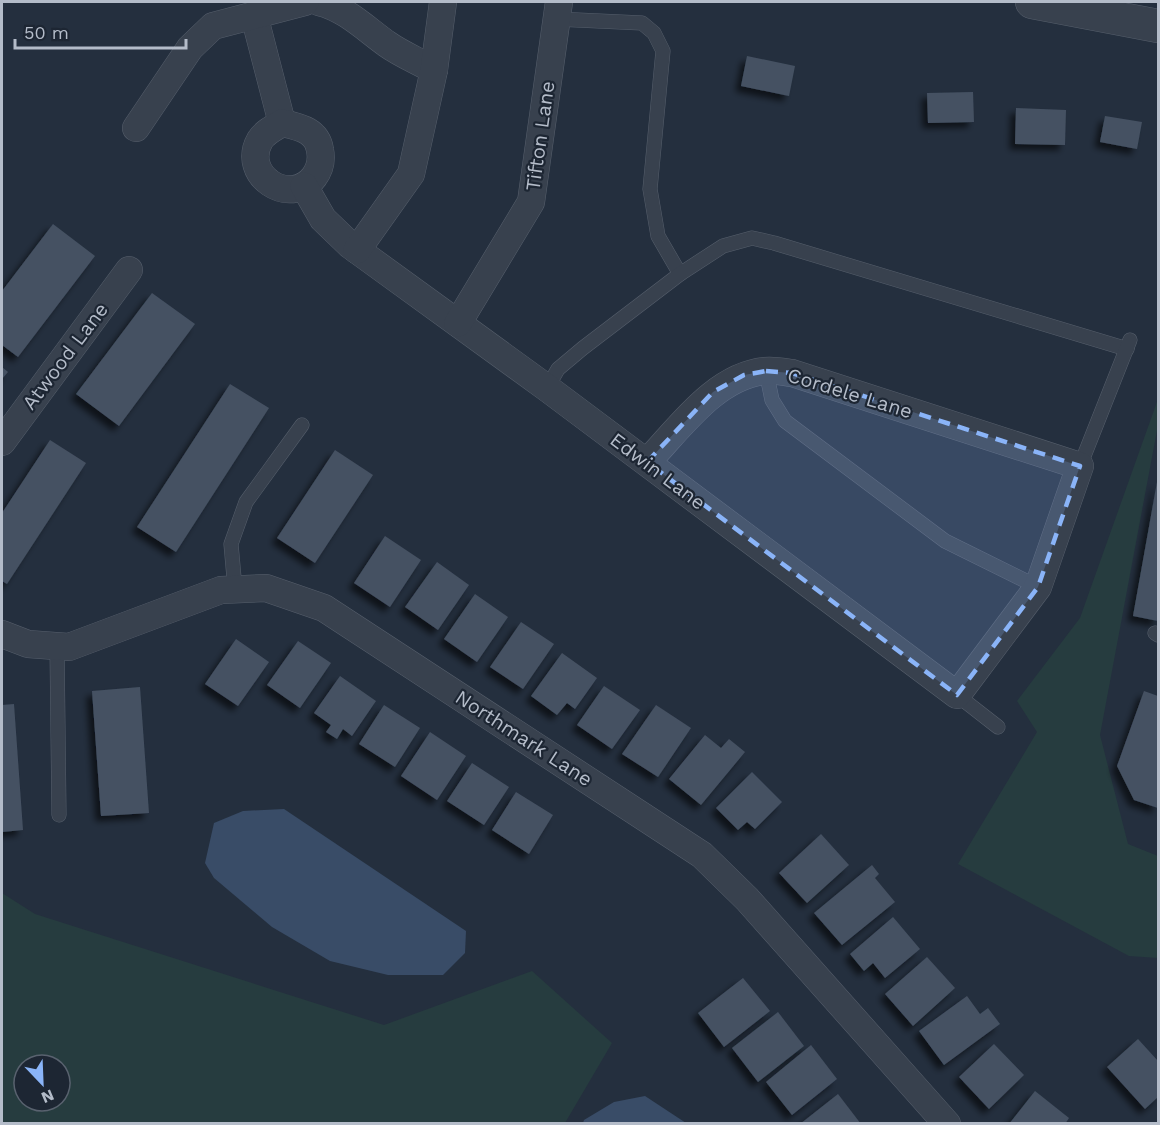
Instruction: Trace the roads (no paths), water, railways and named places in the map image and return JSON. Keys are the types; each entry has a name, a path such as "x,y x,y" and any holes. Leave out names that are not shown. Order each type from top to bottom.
{"street":[{"path":"136,128 190,48 213,26 304,2"},
{"path":"319,2 331,4 390,46 434,70"},
{"path":"357,250 411,174 434,70 443,2"},
{"path":"1032,2 1158,26"},
{"name":"Tifton Lane","path":"458,323 531,202 558,10"},
{"path":"254,15 282,123"},
{"path":"282,123 298,126 308,131 316,139 320,148 319,170 304,186 294,189 273,186 258,171 256,150 260,140 267,132 282,123"},
{"name":"Edwin Lane","path":"304,186 323,219 357,250 547,388 957,695"},
{"name":"Atwood Lane","path":"2,441 129,270"},
{"name":"Cordele Lane","path":"646,462 713,392 744,375 766,370 792,373 1080,466"},
{"path":"957,695 1038,587 1080,466"},
{"name":"Northmark Lane","path":"2,634 28,644 69,647 221,590 266,588 324,608 702,855 747,899 947,1124"}],"lane":[{"path":"558,10 642,24 649,27 658,40 663,51 650,189 658,236 680,274"},
{"path":"547,388 558,369 680,274 723,246 752,238 1128,344 1080,466"},
{"path":"766,370 772,400 785,421 945,541 1038,587"},
{"path":"235,589 231,544 246,502 302,425"},
{"path":"57,646 59,815"},
{"path":"957,695 998,727"}],"water":[{"path":"284,809 466,931 465,953 443,975 388,975 330,961 272,927 214,878 205,863 214,823 243,811"},
{"path":"645,1096 686,1123 583,1123 584,1120 614,1102"}]}
